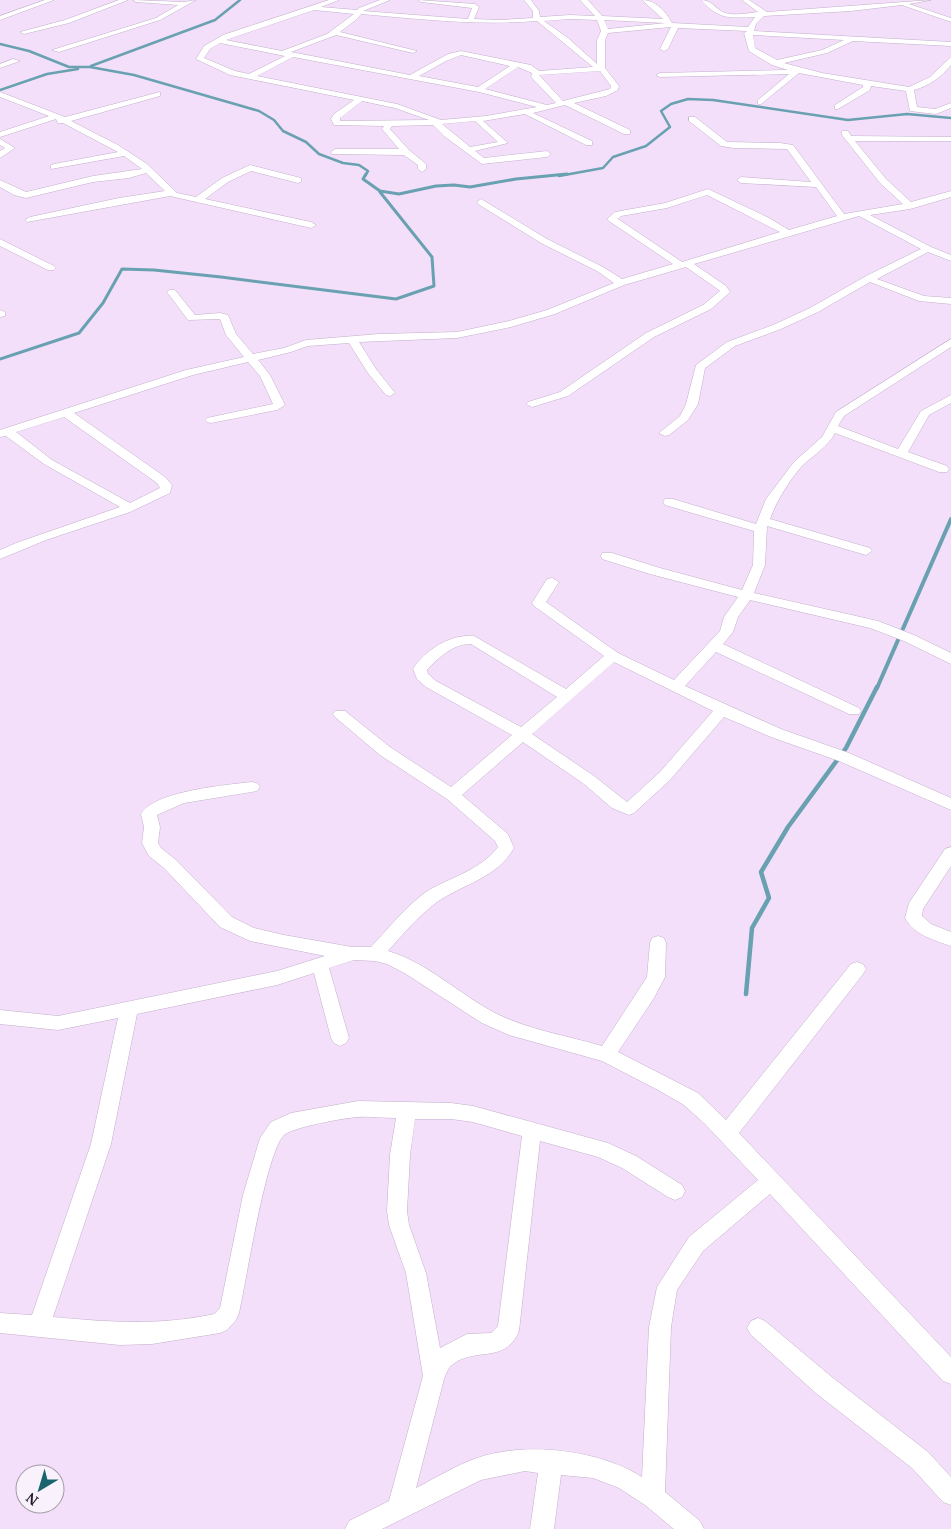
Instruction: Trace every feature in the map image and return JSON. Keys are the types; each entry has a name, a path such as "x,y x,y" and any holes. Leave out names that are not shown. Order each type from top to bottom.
{"street":[{"path":"0,18 51,0"},
{"path":"24,32 67,22 125,0"},
{"path":"136,0 185,4"},
{"path":"56,50 158,19 194,0"},
{"path":"336,0 325,4 310,5 219,41 204,51 200,59 233,73 248,77 402,108 439,123 446,134 469,150 479,160 487,162 547,154"},
{"path":"282,53 336,33 361,9 387,0"},
{"path":"421,0 475,6 470,21"},
{"path":"359,100 336,116 337,123 389,125 478,120 528,113 614,90 615,86 601,68 592,64 559,34 548,28 537,18 536,11 527,0"},
{"path":"583,0 592,7 600,18 604,31 601,40 601,68"},
{"path":"645,0 661,12 671,24"},
{"path":"704,0 725,16 833,10 928,0"},
{"path":"745,0 764,13"},
{"path":"820,0 833,10"},
{"path":"899,3 949,18"},
{"path":"310,5 359,12 470,21 498,22 537,18 600,18 749,31 951,44"},
{"path":"764,13 756,19 749,31 752,49 774,62 797,72"},
{"path":"472,29 498,22 510,30"},
{"path":"604,31 671,24"},
{"path":"664,49 671,24"},
{"path":"336,33 413,50"},
{"path":"774,62 820,54 853,38"},
{"path":"219,41 479,90 549,108"},
{"path":"410,78 456,53 528,67 537,73 601,68"},
{"path":"248,77 292,55"},
{"path":"660,75 797,72 910,89 940,73 950,64 951,59"},
{"path":"0,66 16,61"},
{"path":"479,90 516,65"},
{"path":"761,102 797,72"},
{"path":"537,73 534,75 565,104 627,132"},
{"path":"838,107 867,88 867,82"},
{"path":"910,89 913,109 936,112 951,105"},
{"path":"0,94 45,111 115,147 148,170 170,193"},
{"path":"0,135 157,94"},
{"path":"528,113 589,143"},
{"path":"692,119 724,144 734,146 780,145 790,147 842,217"},
{"path":"469,150 504,143 478,120"},
{"path":"389,125 386,129 406,152 422,164 422,169"},
{"path":"910,206 883,181 847,135 951,139"},
{"path":"0,141 11,148 0,155"},
{"path":"335,152 406,152"},
{"path":"54,167 123,154"},
{"path":"198,200 226,180 250,168 298,180"},
{"path":"0,183 16,193 26,194 93,179 129,175 148,170"},
{"path":"741,180 819,185"},
{"path":"532,404 564,394 650,335 707,307 725,292 723,288 612,219 613,216 667,205 708,192 766,220 789,234"},
{"path":"30,220 119,201 170,193 248,213 310,225"},
{"path":"3,433 190,372 287,350 306,343 474,332 551,312 621,283 842,217 910,206 951,194"},
{"path":"481,202 544,241 600,269 621,283"},
{"path":"860,213 928,249 951,258"},
{"path":"0,242 51,268"},
{"path":"665,433 684,418 692,404 700,367 731,344 777,327 814,310 841,296 870,277 928,249"},
{"path":"870,277 874,281 923,299 951,301"},
{"path":"172,292 192,318 224,317 231,335 266,375 280,405 212,420"},
{"path":"352,339 366,363 390,393"},
{"path":"676,687 726,632 731,617 747,594 759,565 762,525 770,502 788,476 798,464 826,439 835,419 840,414 951,342"},
{"path":"900,454 907,446 925,413 951,398"},
{"path":"0,556 21,544 129,507 166,490 166,485 66,412"},
{"path":"832,428 943,469"},
{"path":"3,433 48,462 129,507"},
{"path":"669,502 866,551"},
{"path":"608,556 655,571 798,608 873,624 909,638 951,659"},
{"path":"552,582 539,604 613,656 722,710 776,733 844,756 951,804"},
{"path":"566,696 474,640 465,638 454,643 426,663 420,670 422,676 431,684 521,734 589,780 617,804 629,809 665,776 722,710"},
{"path":"713,645 854,710"},
{"path":"452,795 613,656"},
{"path":"340,714 385,751 452,795 502,838 506,848 500,858 486,868 433,896 411,915 374,954"},
{"path":"252,787 181,798 151,811 149,814 152,827 150,843 155,852 170,864 226,922 250,934 284,942 354,954 374,954 392,959 412,969 488,1018 509,1027 606,1055 691,1099 951,1373"},
{"path":"951,853 915,908 914,918 917,923 930,931 951,939"},
{"path":"606,1055 648,993 656,977 658,943"},
{"path":"0,1017 58,1023 277,978 354,954"},
{"path":"320,965 340,1038"},
{"path":"726,1134 857,969"},
{"path":"39,1327 101,1144 129,1009"},
{"path":"1,1326 39,1327 120,1334 152,1333 207,1326 220,1322 229,1312 253,1195 270,1138 278,1128 291,1121 358,1109 451,1111 473,1114 601,1148 676,1190"},
{"path":"407,1110 400,1155 397,1211 416,1273 434,1376"},
{"path":"399,1508 434,1376 443,1358 467,1345 495,1343 508,1331 532,1131"},
{"path":"654,1497 660,1326 667,1287 696,1244 770,1182"},
{"path":"758,1328 825,1386 920,1460 951,1494"},
{"path":"357,1529 478,1469 501,1463 525,1460 594,1467 626,1480 654,1497 692,1529"},
{"path":"542,1529 551,1462"}],"waterway":[{"path":"91,66 215,20 240,0"},
{"path":"0,44 29,51 69,67 90,67 134,75 259,111 274,120 283,131 306,142 319,154 343,163 359,165 368,171 365,176"},
{"path":"0,90 47,74 78,69"},
{"path":"559,176 603,168 613,157 646,146 670,127 661,111 671,104 688,99 713,100 848,120 907,114 951,118"},
{"path":"366,174 363,179 380,191 399,194 436,186 454,185 470,187 516,179 567,174"},
{"path":"0,359 79,333 103,303 122,269 154,270 221,277 396,299 434,286 432,257 380,192"},
{"path":"877,688 951,519"},
{"path":"746,994 752,928 769,898 761,872 788,827 846,748 877,687"}]}
